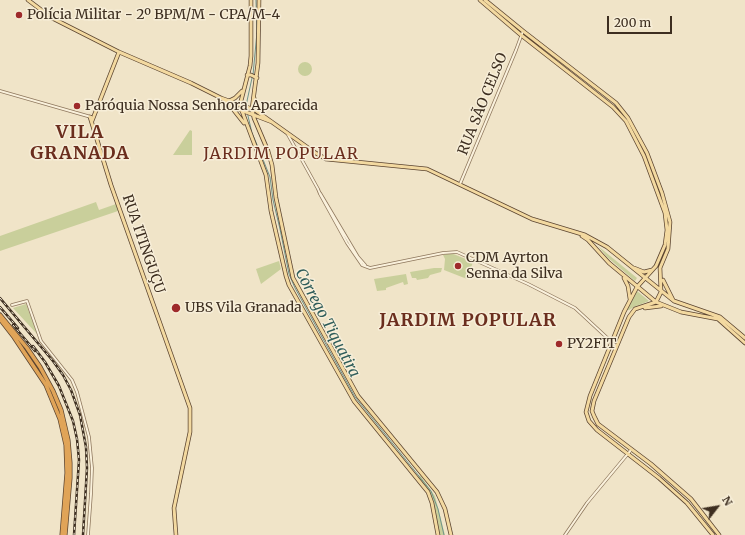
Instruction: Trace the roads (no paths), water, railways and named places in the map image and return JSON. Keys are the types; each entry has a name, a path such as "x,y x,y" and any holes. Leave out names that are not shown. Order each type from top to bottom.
{"highway":[{"path":"0,315 20,338 36,360 57,399 68,440 70,478 65,535"},
{"path":"0,319 38,373 58,412 66,445 67,473 62,535"},
{"path":"25,353 28,353 36,360"}],"main road":[{"path":"28,0 52,18 119,52 191,83 221,98 242,111 272,122"},
{"path":"251,0 250,66 249,75 243,89 242,111 266,175 271,211 285,258 295,283 358,396 437,492 445,509 451,535"},
{"path":"259,0 258,63 252,108 253,115 272,165 285,258 286,276 289,285 348,392 360,410 428,492 432,503 438,535"},
{"path":"480,0 613,106 626,121 644,156 663,206 667,230 665,245 654,270 644,278 637,287 630,301 587,402 586,412 589,421 596,430 659,478 687,503 713,535"},
{"path":"485,0 522,33 616,103 628,118 640,138 662,193 670,222 668,249 660,268 662,292 656,302 633,311 629,317 594,401 592,411 598,424 651,464 691,499 718,535"},
{"path":"92,122 90,116 119,52"},
{"path":"249,75 256,77"},
{"path":"228,102 243,89"},
{"path":"254,93 255,104 262,114"},
{"path":"228,102 242,104 252,108 286,133 326,159 424,168 539,221 585,235 604,245 674,301 720,317 745,338"},
{"path":"228,102 240,119 246,124"},
{"path":"257,125 259,121 264,119"},
{"name":"RUA ITINGUÇU","path":"92,122 111,185 190,408 190,432 174,508 176,535"},
{"path":"256,150 264,156 268,152"},
{"path":"577,233 588,240 605,260 643,293 662,306 681,312 718,320 745,343"},
{"path":"629,266 644,272 654,270"},
{"path":"621,273 628,286 630,301"},
{"path":"661,277 674,301"},
{"path":"643,293 642,284 644,278"},
{"path":"639,308 662,306"}],"street":[{"name":"RUA SÃO CELSO","path":"460,184 522,33"},
{"path":"0,91 90,116 92,122"},
{"path":"286,133 318,189 326,207 362,265 370,268 443,253 457,252 528,284 575,308 616,346"},
{"path":"12,305 27,301 40,339 72,380 81,405 89,437 92,468 88,535"},
{"path":"565,535 587,503 631,450"}],"waterway":[{"name":"Córrego Tiquatira","path":"253,75 257,32 256,0"},
{"name":"Córrego Tiquatira","path":"247,106 252,78"},
{"name":"Córrego Tiquatira","path":"247,109 252,133 261,154"},
{"name":"Córrego Tiquatira","path":"262,157 270,177 273,200 289,274 295,288 355,397 431,491 438,509 444,535"}],"railway":[{"path":"0,298 63,375 71,390 80,415 86,447 87,468 83,535"},
{"path":"0,307 18,328"},
{"path":"13,325 35,351"},
{"path":"33,346 45,362 59,386 73,421 77,439 79,460 74,535"}],"place":[{"name":"Polícia Militar - 2º BPM/M - CPA/M-4","path":"19,15"},
{"name":"Paróquia Nossa Senhora Aparecida","path":"77,106"},
{"name":"CDM Ayrton Senna da Silva","path":"458,266"},
{"name":"UBS Vila Granada","path":"176,308"},
{"name":"PY2FIT","path":"559,344"}],"district":[{"name":"VILA GRANADA","path":"80,143"},
{"name":"JARDIM POPULAR","path":"281,154"},
{"name":"JARDIM POPULAR","path":"468,321"}]}
